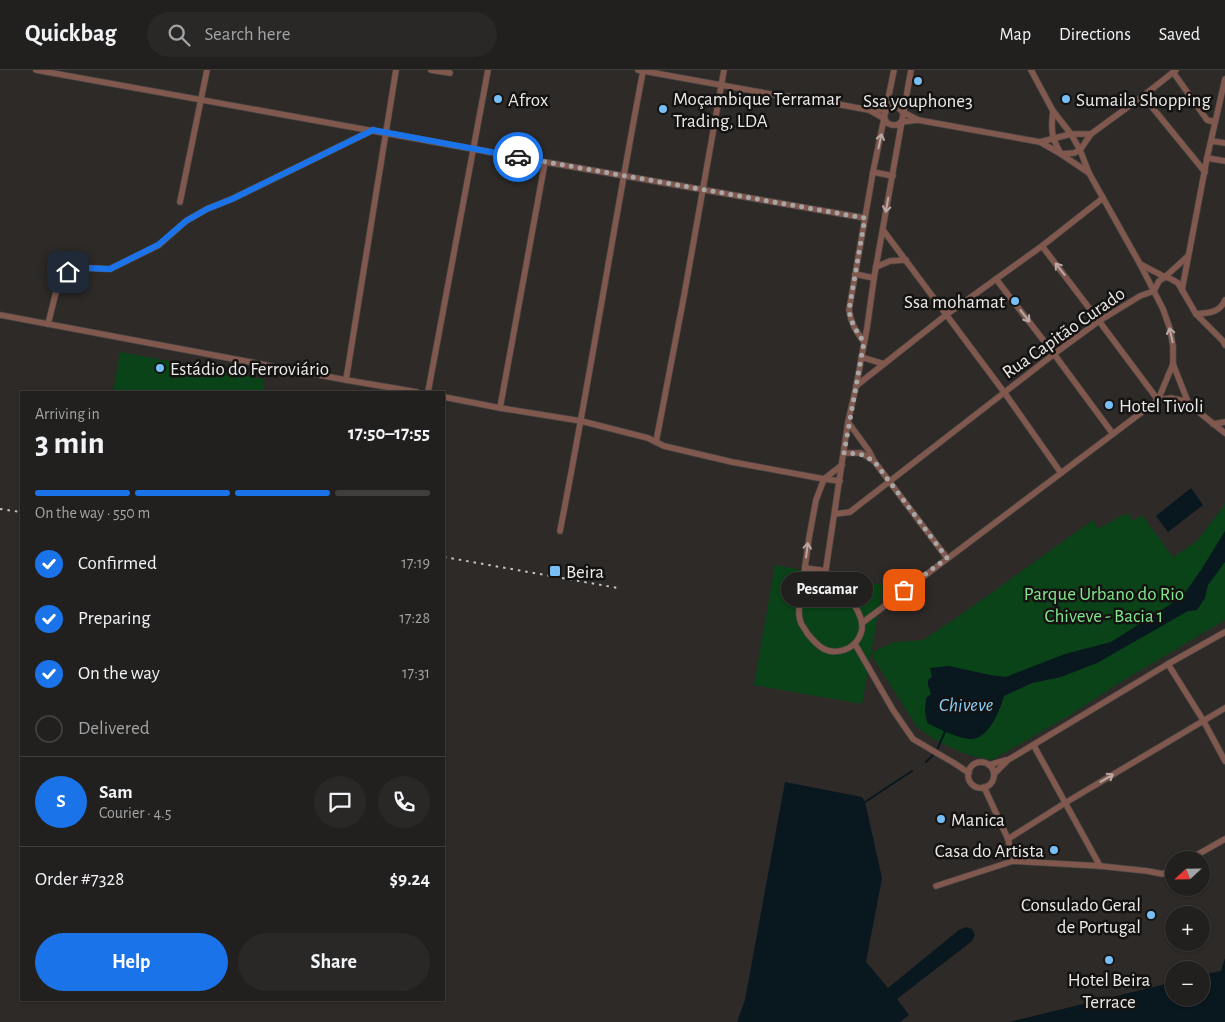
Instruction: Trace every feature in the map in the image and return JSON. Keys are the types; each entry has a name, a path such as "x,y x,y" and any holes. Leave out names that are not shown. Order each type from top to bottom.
{"street":[{"path":"36,70 865,218"},
{"path":"180,202 206,70"},
{"path":"346,380 396,70"},
{"path":"431,70 450,73"},
{"path":"428,391 488,70"},
{"path":"560,531 581,421 640,70 869,110 887,110 890,107 897,107 918,120"},
{"path":"656,442 724,70"},
{"path":"864,342 850,320 849,310 873,172 894,70"},
{"path":"824,582 848,422 856,387 911,70"},
{"name":"Rua Capitão Curado","path":"834,514 850,512 1100,320 1140,296 1154,290 1089,173 1080,150 1071,134 1053,111 1031,70"},
{"path":"1061,154 1074,153 1080,150 1091,134 1174,71 1207,120 1215,122"},
{"path":"1182,290 1207,158 1225,79"},
{"path":"1143,96 1205,172"},
{"path":"869,110 885,118 887,123 892,125 918,120 1040,142 1089,173"},
{"path":"1053,111 1051,129 1053,139 1061,154"},
{"path":"48,324 59,280 68,272 84,268 110,269 158,245 186,221 207,209 232,199 373,130"},
{"path":"1040,142 1071,134 1091,134"},
{"path":"1212,141 1225,143"},
{"path":"1207,158 1225,162"},
{"path":"500,408 545,162"},
{"path":"873,172 893,176"},
{"path":"856,387 946,315 1042,246 1103,198"},
{"path":"883,230 1004,392 1061,473"},
{"path":"1042,246 1100,320 1158,400"},
{"path":"1188,256 1166,278 1159,282 1154,290 1170,329 1173,346 1173,364 1188,402 1225,433"},
{"path":"876,266 890,261 906,260"},
{"path":"1140,264 1178,283 1196,314 1225,345"},
{"path":"855,274 874,278"},
{"path":"996,279 1113,434"},
{"path":"1196,314 1212,313 1219,309 1225,300"},
{"path":"0,315 411,391"},
{"path":"861,358 884,364"},
{"path":"1158,400 1173,364"},
{"path":"445,397 581,421 648,438 664,446 732,462 840,481"},
{"path":"862,623 1158,400 1172,398 1188,402"},
{"path":"848,422 874,461 947,558"},
{"path":"1213,424 1225,422"},
{"path":"844,453 860,454 874,461"},
{"path":"801,598 813,586 824,582 836,585 855,606 862,623 862,630 855,644 841,651 824,649 811,637 801,623 798,610 816,500 824,479 842,465"},
{"path":"805,568 826,571"},
{"path":"989,765 1008,760 1034,746 1225,630"},
{"path":"855,644 897,716 913,739 969,773"},
{"path":"1168,664 1203,720 1225,761"},
{"path":"1008,839 1225,708"},
{"path":"1034,746 1100,866"},
{"path":"994,774 1008,760"},
{"path":"954,763 973,765 981,762 989,765 993,769 993,780 984,787 972,784 969,779 969,773 973,765"},
{"path":"984,787 1008,839 1012,861"},
{"path":"1204,851 1225,839"},
{"path":"936,886 1012,861 1100,866 1165,873"}],"green space":[{"name":"Estádio do Ferroviário","path":"120,352 264,379 263,388 265,391 113,391"},
{"name":"Parque Urbano do Rio Chiveve - Bacia 1","path":"1225,502 1225,620 1116,685 1070,715 992,760 968,755 935,740 917,727 875,661 872,652 894,642 923,640 1093,520 1098,529 1127,513 1133,521 1142,515 1173,557 1197,541"},
{"path":"775,565 883,585 862,704 754,685"}],"water":[{"path":"1191,488 1203,505 1168,532 1156,516"},
{"name":"Chiveve","path":"1225,531 1225,562 1208,585 1205,598 1197,610 1188,611 1097,663 1061,677 1032,683 1004,696 993,722 978,737 972,739 962,738 927,723 925,711 926,698 931,694 928,685 928,680 932,677 930,668 949,666 1006,677 1065,654 1111,642 1182,597"},
{"path":"785,782 862,797 865,802 882,878 866,962 888,988 959,930 966,927 972,929 975,935 972,941 897,999 909,1015 900,1022 737,1022 745,1000"},
{"path":"1225,958 1225,1022 1009,1022 1165,984 1165,1006 1210,1006 1210,973 1221,971"}],"waterway":[{"path":"937,750 946,729"},
{"path":"926,762 934,754"},
{"path":"865,802 912,771"}],"railway":[{"path":"0,509 20,512"},
{"path":"445,557 618,588"}],"way so far":[{"path":"518,157 865,218 849,310 850,320 864,342 848,422 844,453 860,454 874,461 947,558 904,590"}],"place":[{"name":"Ssa youphone3","path":"918,81"},
{"name":"Afrox","path":"498,99"},
{"name":"Sumaila Shopping","path":"1066,99"},
{"name":"Moçambique Terramar Trading, LDA","path":"663,109"},
{"name":"Ssa mohamat","path":"1015,301"},
{"name":"Estádio do Ferroviário","path":"160,368"},
{"name":"Hotel Tivoli","path":"1109,405"},
{"name":"Beira","path":"555,571"},
{"name":"Pescamar","path":"904,590"},
{"name":"Manica","path":"941,819"},
{"name":"Casa do Artista","path":"1054,850"},
{"name":"Consulado Geral de Portugal","path":"1151,915"},
{"name":"Hotel Beira Terrace","path":"1109,960"}],"route":[{"path":"68,272 84,268 110,269 158,245 186,221 207,209 232,199 373,130 518,157"}]}
